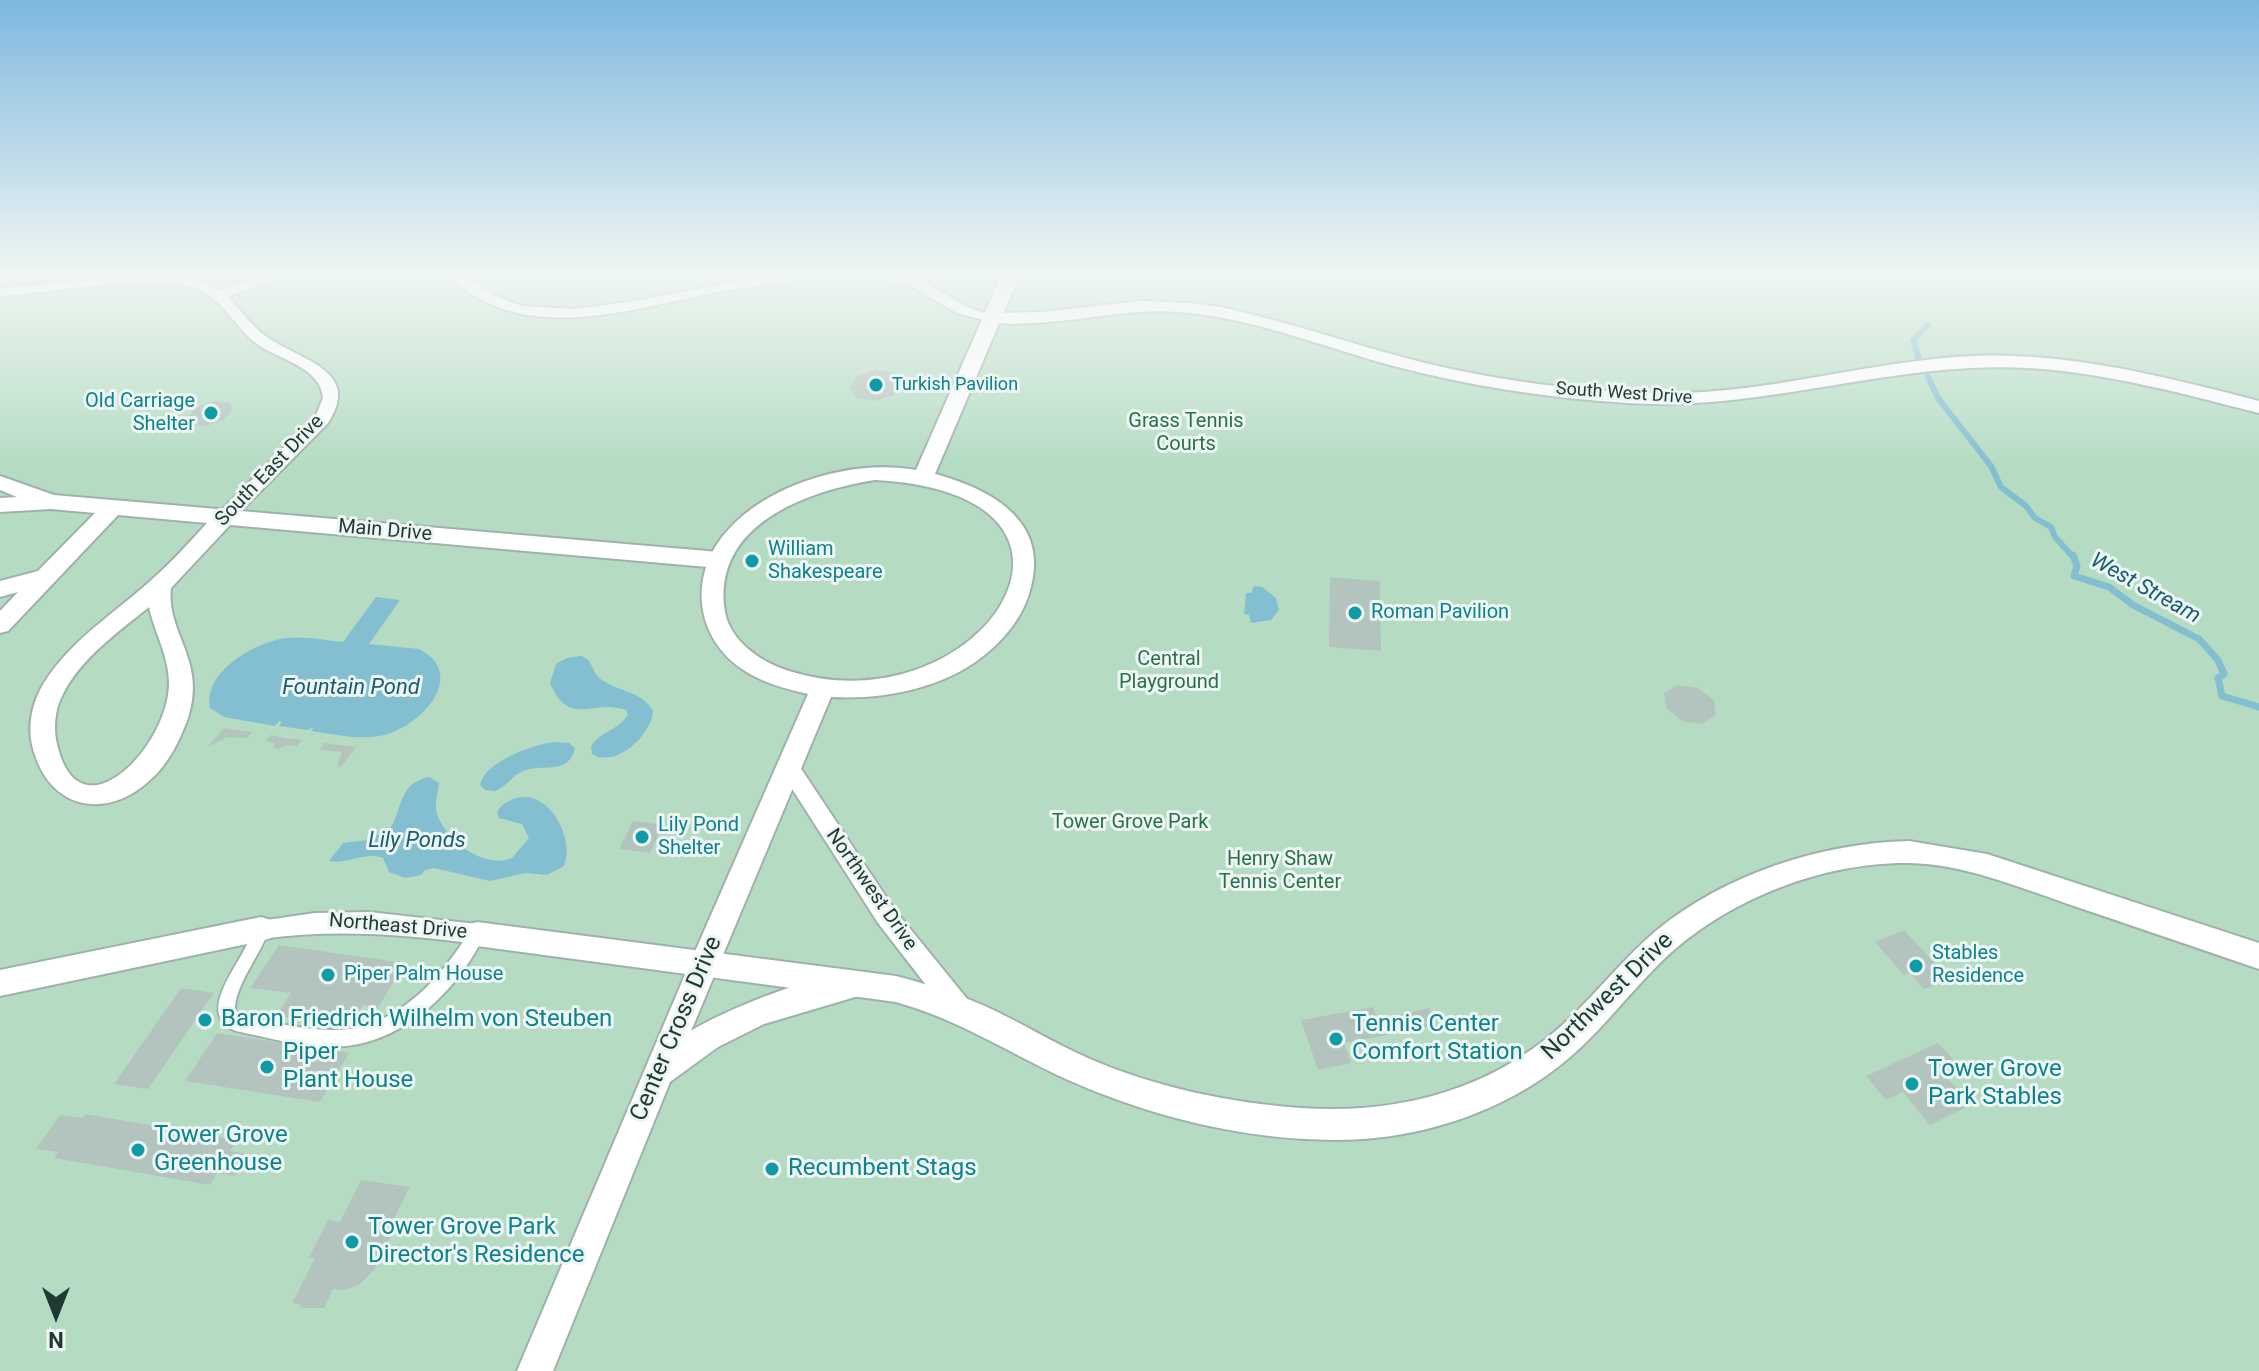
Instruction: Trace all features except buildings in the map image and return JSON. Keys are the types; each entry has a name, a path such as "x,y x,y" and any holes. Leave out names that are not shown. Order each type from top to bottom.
{"street":[{"name":"South East Drive","path":"160,585 159,608 177,651 181,671 179,706 170,730 153,759 129,783 116,790 93,794 68,788 57,780 49,766 43,740 43,717 51,693 86,650 160,585 311,432 329,409 331,391 321,375 258,338"},
{"path":"924,476 983,338"},
{"name":"South West Drive","path":"1319,338 1452,374 1533,388 1630,397 1686,399 1745,396 1940,365 2003,362 2139,379 2259,407"},
{"path":"862,475 924,476 971,491 997,509 1010,523 1023,557 1023,576 1014,605 985,640 939,669 882,686 823,688 762,670 728,643 718,627 711,602 712,585 719,560 749,522 770,506 808,488 862,475"},
{"name":"Main Drive","path":"0,483 51,502"},
{"name":"Main Drive","path":"0,505 51,502 719,560"},
{"path":"0,625 113,507"},
{"path":"0,589 44,577"},
{"name":"Center Cross Drive","path":"535,1371 704,963 823,688"},
{"name":"Northwest Drive","path":"789,767 886,916 959,1008"},
{"name":"Northwest Drive","path":"704,963 896,989 959,1008 1096,1076 1156,1095 1262,1118 1314,1124 1365,1123 1448,1109 1519,1078 1571,1038 1647,958 1705,911 1755,886 1817,866 1862,856 1910,852 1950,856 1987,865 2259,956"},
{"name":"Northeast Drive","path":"0,983 261,929 342,920 704,963"},
{"path":"658,1075 684,1051 715,1031 805,996 862,983"},
{"path":"520,1371 558,1317"},
{"path":"550,1371 558,1317"}],"lane":[{"path":"261,929 255,952 229,996 226,1007 229,1018 236,1023 332,1038 362,1035 409,1011 447,980 477,934"}],"green space":[{"name":"Tower Grove Park","path":"0,338 2259,338 2259,1371 0,1371"}],"water":[{"path":"1254,586 1262,587 1276,598 1279,610 1271,620 1251,623 1249,615 1244,614 1246,593 1251,593"},
{"name":"Fountain Pond","path":"376,597 400,600 369,644 419,649 434,660 440,673 433,700 410,723 380,736 354,737 311,731 314,727 307,730 279,726 282,722 279,721 275,726 224,717 210,708 210,695 215,682 223,671 247,652 286,638 343,642"},
{"path":"581,656 588,660 602,680 643,699 653,711 640,739 612,757 592,754 591,747 599,737 624,720 628,714 626,710 614,707 574,709 558,697 550,683 556,664"},
{"name":"Lily Ponds","path":"554,742 569,743 575,748 567,763 528,769 495,791 485,790 480,785 483,777 499,762 522,751"},
{"name":"Lily Ponds","path":"429,777 439,783 436,810 449,834 467,850 490,860 512,858 529,838 522,824 499,818 497,813 502,805 524,797 547,806 556,816 566,842 564,866 547,875 525,873 490,881 434,868 405,878 389,872 383,858 376,856 329,861 343,843 368,840 390,829 406,791 419,780"}],"waterway":[{"name":"West Stream","path":"1915,338 1919,359"},
{"name":"West Stream","path":"1928,377 1938,398 1991,466 2001,487 2026,506 2035,518 2051,527 2055,537 2073,557"},
{"name":"West Stream","path":"2073,555 2077,566 2074,576 2109,587 2133,605 2199,639 2218,660 2224,674 2218,678 2222,696 2259,707"}],"place":[{"name":"Turkish Pavilion","path":"876,385"},
{"name":"Old Carriage Shelter","path":"211,413"},
{"name":"William Shakespeare","path":"752,561"},
{"name":"Roman Pavilion","path":"1355,613"},
{"name":"Lily Pond Shelter","path":"642,837"},
{"name":"Stables Residence","path":"1916,966"},
{"name":"Piper Palm House","path":"328,975"},
{"name":"Baron Friedrich Wilhelm von Steuben","path":"205,1020"},
{"name":"Tennis Center Comfort Station","path":"1336,1039"},
{"name":"Piper Plant House","path":"267,1067"},
{"name":"Tower Grove Park Stables","path":"1912,1084"},
{"name":"Tower Grove Greenhouse","path":"138,1150"},
{"name":"Recumbent Stags","path":"772,1169"},
{"name":"Tower Grove Park Director's Residence","path":"352,1242"}],"park label":[{"name":"Grass Tennis Courts","path":"1186,434"},
{"name":"Central Playground","path":"1169,672"},
{"name":"Henry Shaw Tennis Center","path":"1280,872"}]}
